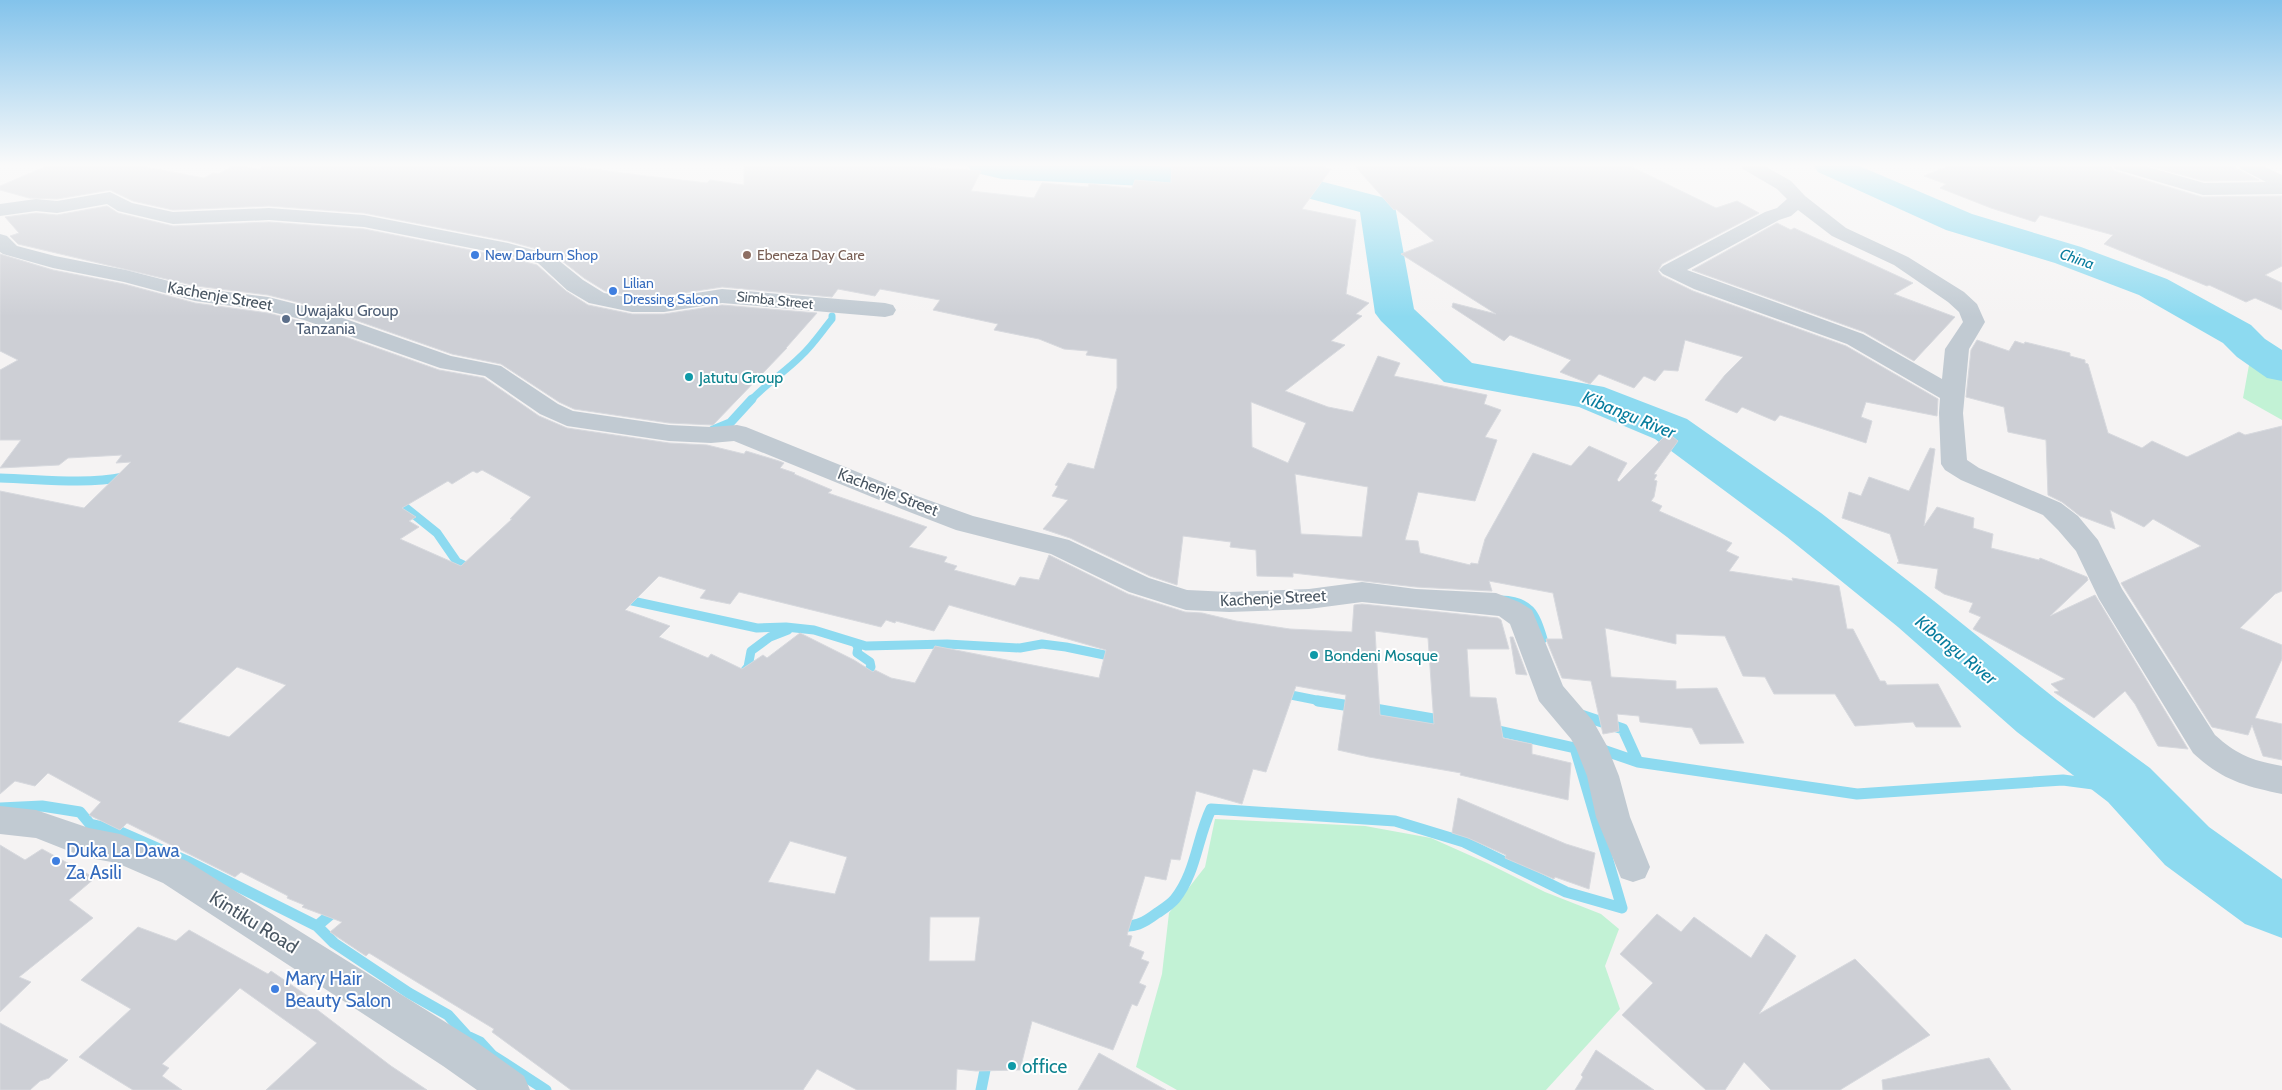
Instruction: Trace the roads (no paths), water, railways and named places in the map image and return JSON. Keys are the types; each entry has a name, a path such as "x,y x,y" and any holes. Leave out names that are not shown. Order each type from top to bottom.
{"street":[{"name":"Simba Street","path":"164,216 173,218 224,216"},
{"name":"Simba Street","path":"294,216 364,221 545,259 575,285 597,298 613,302 632,305 664,305 722,296 885,310"},
{"path":"1772,216 1670,270 1702,284 1855,339 1952,395"},
{"path":"1819,216 1840,232 1901,261 1956,297 1969,309 1974,322 1957,349 1952,395 1951,452 1954,464 1970,474 2052,509 2068,523 2088,547 2109,592 2148,651 2180,708 2204,744 2223,761 2253,774 2282,780"},
{"name":"Kachenje Street","path":"0,240 10,250 53,262 126,276 195,294 268,304 312,315 448,363 467,364 493,371 548,409 567,418 669,433 711,436 737,433 908,502 966,522 1059,547 1093,561 1138,585 1186,600 1229,602 1309,599 1362,592 1416,599 1496,604 1509,609 1522,618 1550,692 1582,730 1591,746 1603,776 1613,817 1633,867"},
{"name":"Kintiku Road","path":"0,820 36,824 66,833 84,842 120,849 175,872 442,1042 510,1090"}],"waterway":[{"name":"Kibangu River","path":"1379,216 1395,313 1459,373 1589,396 1671,429 1804,525 1916,614 2037,716 2129,785 2187,846 2267,904 2282,909"},
{"name":"China","path":"1945,216 1959,222 2068,255 2153,287 2237,334 2251,348 2282,369"},
{"path":"752,400 805,352 832,319 832,316"},
{"path":"713,430 730,423 752,400"},
{"path":"0,478 93,481 124,477"},
{"path":"396,500 437,533 457,562 472,569"},
{"path":"623,599 757,628 786,627 814,630 866,646 947,644 1020,648 1042,644 1114,657"},
{"path":"1501,600 1519,603 1530,610 1534,615 1543,639"},
{"path":"743,673 748,667 751,651 770,637 788,630"},
{"path":"856,644 858,647 857,653 870,662 871,667 862,679"},
{"path":"1281,693 1326,702"},
{"path":"1318,701 1357,707"},
{"path":"1369,708 1445,721"},
{"path":"1581,715 1623,729 1638,762"},
{"path":"1490,729 1575,748"},
{"path":"1575,748 1587,747"},
{"path":"1118,926 1129,926 1148,920 1175,899 1188,878 1211,809 1395,821 1464,842 1566,892 1622,908 1575,748"},
{"path":"1600,749 1638,762"},
{"path":"1638,762 1857,794 2063,780 2101,785 2129,785"},
{"path":"0,808 42,806 80,812 90,824 116,830 187,861 317,926"},
{"path":"317,926 337,909"},
{"path":"317,926 334,943 409,993 448,1015 467,1036 480,1042 492,1055 546,1090"},
{"path":"981,1090 987,1060"}],"place":[{"name":"New Darburn Shop","path":"475,255"},
{"name":"Ebeneza Day Care","path":"747,255"},
{"name":"Lilian Dressing Saloon","path":"613,291"},
{"name":"Uwajaku Group Tanzania","path":"286,319"},
{"name":"Jatutu Group","path":"689,377"},
{"name":"Bondeni Mosque","path":"1314,655"},
{"name":"Duka La Dawa Za Asili","path":"56,861"},
{"name":"Mary Hair Beauty Salon","path":"275,989"},
{"name":"office","path":"1012,1066"}]}
